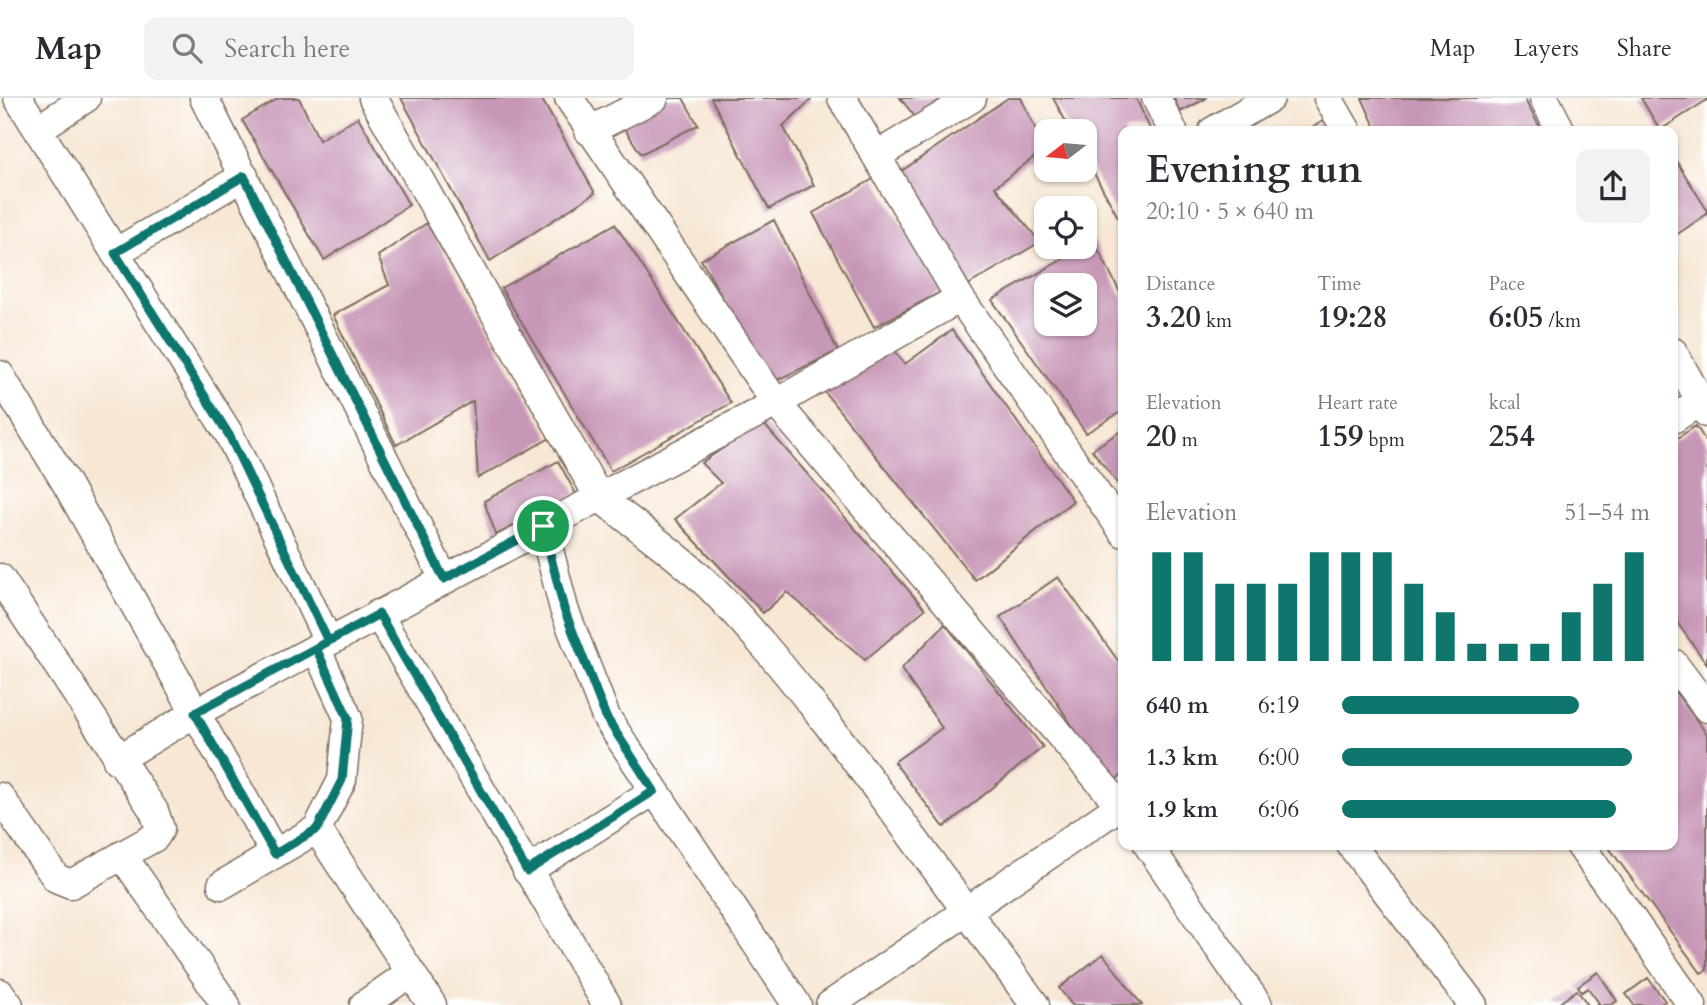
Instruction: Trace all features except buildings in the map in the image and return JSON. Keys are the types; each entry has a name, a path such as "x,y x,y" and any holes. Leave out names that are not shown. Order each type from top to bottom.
{"street":[{"path":"18,98 229,435 322,644 348,718 342,780 317,829 222,885"},
{"path":"38,130 86,98"},
{"path":"373,98 599,497 659,543 721,597 838,737 931,859 964,910 1035,1005"},
{"path":"569,98 776,403 1118,801"},
{"path":"589,131 653,98"},
{"path":"842,98 960,298 1118,524"},
{"path":"876,156 972,98"},
{"path":"1156,98 1170,126"},
{"path":"1222,126 1270,98"},
{"path":"1328,98 1344,126"},
{"path":"1544,98 1558,126"},
{"path":"215,102 244,176 444,579"},
{"path":"115,253 244,176"},
{"path":"117,760 195,713 776,403 960,298"},
{"path":"1678,360 1704,404 1678,417"},
{"path":"0,375 66,483 275,854"},
{"path":"543,526 564,609 606,717 797,1005"},
{"path":"0,578 117,760 154,811 160,829 155,837 71,884 62,883 0,797"},
{"path":"379,614 607,1005"},
{"path":"1678,669 1704,698"},
{"path":"527,871 654,791"},
{"path":"830,1005 964,910 1118,809"},
{"path":"317,829 432,1005"},
{"path":"1151,850 1258,1005"},
{"path":"1355,850 1473,1005"},
{"path":"1584,850 1692,1005"},
{"path":"122,855 226,1005"},
{"path":"364,1005 410,973"},
{"path":"0,993 9,1005"},
{"path":"1701,1005 1707,1000"}],"route":[{"path":"244,176 444,579 543,526 564,609 606,717 654,791 527,871 379,614 316,648 348,718 342,780 317,829 275,854 195,713 328,641 229,435 115,253 244,176"}]}
